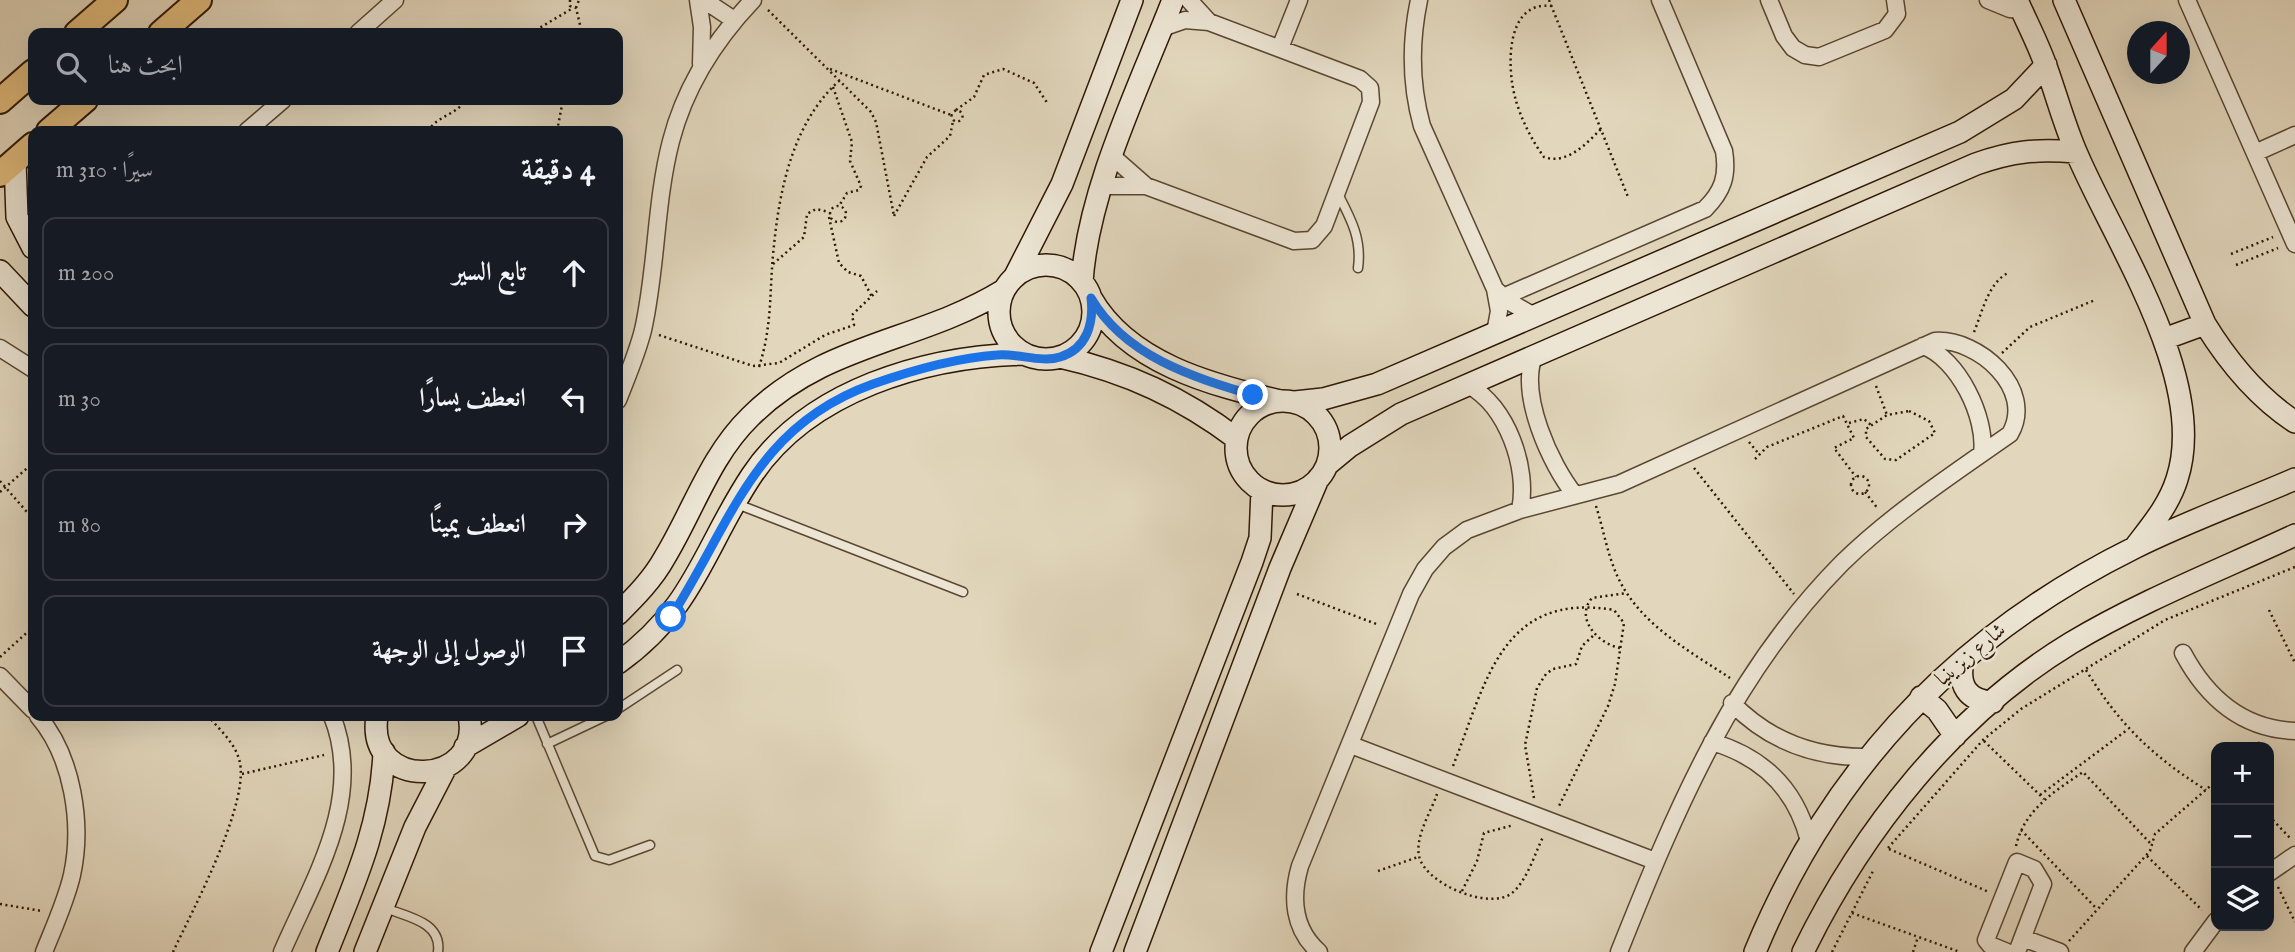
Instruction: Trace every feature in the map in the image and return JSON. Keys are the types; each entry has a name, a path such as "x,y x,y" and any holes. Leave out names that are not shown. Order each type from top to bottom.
{"main road":[{"path":"83,28 115,0"},
{"path":"167,28 199,0"},
{"path":"0,101 28,76"},
{"path":"55,126 79,105"}],"street":[{"path":"364,28 395,0"},
{"path":"698,0 702,27 701,66"},
{"path":"704,0 734,20"},
{"path":"1132,0 1062,184 1009,283 999,308 1000,326 1009,342 1024,354 1041,359 1060,357 1114,371 1166,393 1237,439"},
{"path":"1060,357 1076,349 1088,334 1093,317 1087,290 1086,241 1102,186 1173,0"},
{"path":"1189,0 1209,22"},
{"path":"1280,48 1299,0"},
{"path":"1419,0 1411,63 1422,126 1499,293 1495,333"},
{"path":"1499,293 1705,209 1721,190 1727,167 1724,151 1660,0"},
{"path":"1769,0 1784,36 1793,48 1805,55 1819,57 1885,30 1897,14 1895,0"},
{"path":"1988,0 2010,9 2019,5 2046,65 2076,152 2164,339 2176,379 2183,443 2177,479 2160,514 2134,548"},
{"path":"2064,0 2205,324 2225,357 2272,406 2295,422"},
{"path":"2188,0 2293,239"},
{"path":"623,386 643,330 668,155 677,122 701,66 734,20 760,4"},
{"path":"1102,186 1146,186 1303,242 1319,234 1337,192 1371,102 1370,88 1360,79 1209,22 1185,20 1162,28"},
{"path":"2046,65 2014,99 1960,132 1377,384 1323,399 1265,405 1252,413 1242,425 1237,439 1241,468 1250,481 1262,490 1292,494 1375,429 1534,356 1976,164 2005,154 2036,149 2076,152"},
{"path":"253,126 277,105"},
{"path":"2255,153 2295,135"},
{"path":"1113,157 1146,186"},
{"path":"16,160 17,217 28,238"},
{"path":"623,608 664,561 726,444 774,395 832,359 959,315 1032,267 1050,265 1068,271 1087,290 1113,330 1145,353 1201,378 1309,409 1328,434 1330,450 1323,472 1280,568 1135,952"},
{"path":"0,271 28,301"},
{"path":"1499,293 1534,316"},
{"path":"2164,339 2205,324"},
{"path":"1320,952 1300,928 1294,907 1294,886 1397,632 1425,569 1444,547 1467,530 1520,510 1592,492 1686,457 1923,346 1947,340 1968,347 1993,364 2011,391 2017,416 2010,434 1889,522 1844,562 1803,606 1732,703 1655,861 1619,952"},
{"path":"1923,346 1938,352 1955,370 1981,422 1982,453"},
{"path":"0,348 28,366"},
{"path":"623,659 671,617 752,475 778,443 819,409 847,394 948,362 1024,354"},
{"path":"1534,356 1529,374 1529,393 1556,463 1576,495"},
{"path":"1468,385 1490,402 1510,440 1523,480 1520,510"},
{"name":"شارع زيزينيا","path":"1755,952 1809,841 1868,757 1921,697 2008,623 2134,548 2295,479"},
{"path":"1101,952 1252,562 1260,538 1262,490"},
{"path":"1803,952 1843,877 1864,846 1903,795 1955,736 1993,702 2059,652 2117,617 2295,536"},
{"path":"2183,653 2198,680 2231,711 2256,724 2295,731"},
{"path":"1963,661 1960,674 1963,687 1970,696 1981,702 1993,702"},
{"path":"0,676 28,705"},
{"path":"1921,697 1937,710 1955,736"},
{"path":"1732,703 1756,725 1786,743 1834,756 1868,757"},
{"path":"41,721 61,756 73,795 76,835 72,875 44,952"},
{"path":"282,952 332,836 341,806 342,751 333,721"},
{"path":"327,952 376,822 382,788 384,752 376,721"},
{"path":"466,747 470,734 469,721"},
{"path":"365,952 415,827 446,767 466,747 510,721"},
{"path":"1712,742 1748,756 1774,776 1799,810 1809,841"},
{"path":"1351,745 1655,861"},
{"path":"384,752 405,769 426,772 446,767"},
{"path":"2274,870 2295,855"},
{"path":"2007,952 1990,945 1986,940 2015,863 2035,869 2043,884 2020,945 2060,952"},
{"path":"2193,952 2211,929"}],"lane":[{"path":"1337,192 1355,228 1360,254 1358,268"},
{"path":"736,503 963,592"},
{"path":"623,706 677,670"},
{"path":"538,721 595,856 609,860 650,845"},
{"path":"547,744 595,721"},
{"path":"383,907 427,924 435,931 440,942 438,952"}],"path":[{"path":"570,0 580,28"},
{"path":"540,28 574,8 579,0"},
{"path":"1549,0 1628,197"},
{"path":"1552,6 1540,2 1527,5 1518,14 1512,65 1515,97 1544,157 1553,160 1573,153 1601,129"},
{"path":"760,4 871,112 877,122 894,216 927,157 950,136 953,121 951,115"},
{"path":"828,69 951,115"},
{"path":"951,115 974,97 984,75 1003,69 1028,79 1048,104"},
{"path":"759,367 772,313 773,264 779,206 796,142 807,118 840,80"},
{"path":"773,264 804,237 807,214 816,209 829,212 839,205 848,193 859,190 861,186 850,161 852,142 833,86"},
{"path":"432,126 439,118 459,109 462,105"},
{"path":"557,126 562,105"},
{"path":"953,121 962,118 956,110"},
{"path":"830,217 833,221 843,221 846,211 839,205"},
{"path":"829,212 839,263 848,272 861,276 872,297"},
{"path":"2231,254 2293,239"},
{"path":"2236,264 2293,239"},
{"path":"1968,347 1993,287 1998,278 2008,273"},
{"path":"643,330 759,367 779,363 825,335 854,325 852,315 877,291"},
{"path":"1993,364 2030,327 2095,300"},
{"path":"1868,372 1887,415"},
{"path":"1901,411 1916,413 1929,421 1935,433 1890,461 1880,455 1866,437 1866,429 1887,415 1901,411"},
{"path":"1755,459 1767,447 1839,416 1846,417 1854,438 1834,448 1856,477 1868,480 1865,492"},
{"path":"1849,423 1864,419 1871,425"},
{"path":"1686,457 1803,606"},
{"path":"0,492 28,467"},
{"path":"1856,477 1851,488 1857,494 1865,492"},
{"path":"0,481 28,513"},
{"path":"1592,492 1616,574 1628,593 1655,625 1671,639 1742,687"},
{"path":"1865,492 1889,522"},
{"path":"1883,855 1983,740 2021,709 2165,620 2295,566"},
{"path":"1620,648 1611,646 1594,635 1587,617 1588,608 1592,598 1628,593"},
{"path":"1297,594 1397,632"},
{"path":"1588,608 1614,610 1624,623 1620,648 1608,706 1537,816 1516,891 1491,901 1437,881 1425,871 1419,857 1421,836 1495,660 1509,639 1528,623 1551,612 1588,608"},
{"path":"2269,610 2295,663"},
{"path":"0,657 28,632"},
{"path":"1537,816 1525,745 1537,688 1546,674 1576,664 1582,646 1594,635"},
{"path":"2085,669 2108,706 2128,729 2168,767 2206,790"},
{"path":"173,952 222,844 242,784 242,774 234,748 212,721"},
{"path":"2040,795 2128,729"},
{"path":"1983,740 2044,799"},
{"path":"242,774 342,751"},
{"path":"2097,910 2021,830 2044,799 2084,773 2150,843"},
{"path":"2060,952 2147,856 2155,834 2211,786"},
{"path":"1462,891 1477,861 1484,834 1537,816"},
{"path":"2274,821 2295,844"},
{"path":"1888,848 2002,897"},
{"path":"2147,856 2211,917"},
{"path":"1378,871 1419,857"},
{"path":"1832,952 1877,861"},
{"path":"2274,882 2295,922"},
{"path":"0,904 59,914"},
{"path":"1851,913 1958,952"},
{"path":"1913,952 1918,937"}],"route":[{"path":"671,617 715,545 752,475 771,450 793,428 819,409 847,394 948,362 998,355 1024,354 1041,359 1060,357 1076,349 1088,334 1093,317 1091,298 1113,330 1128,343 1201,378 1253,395"}]}
